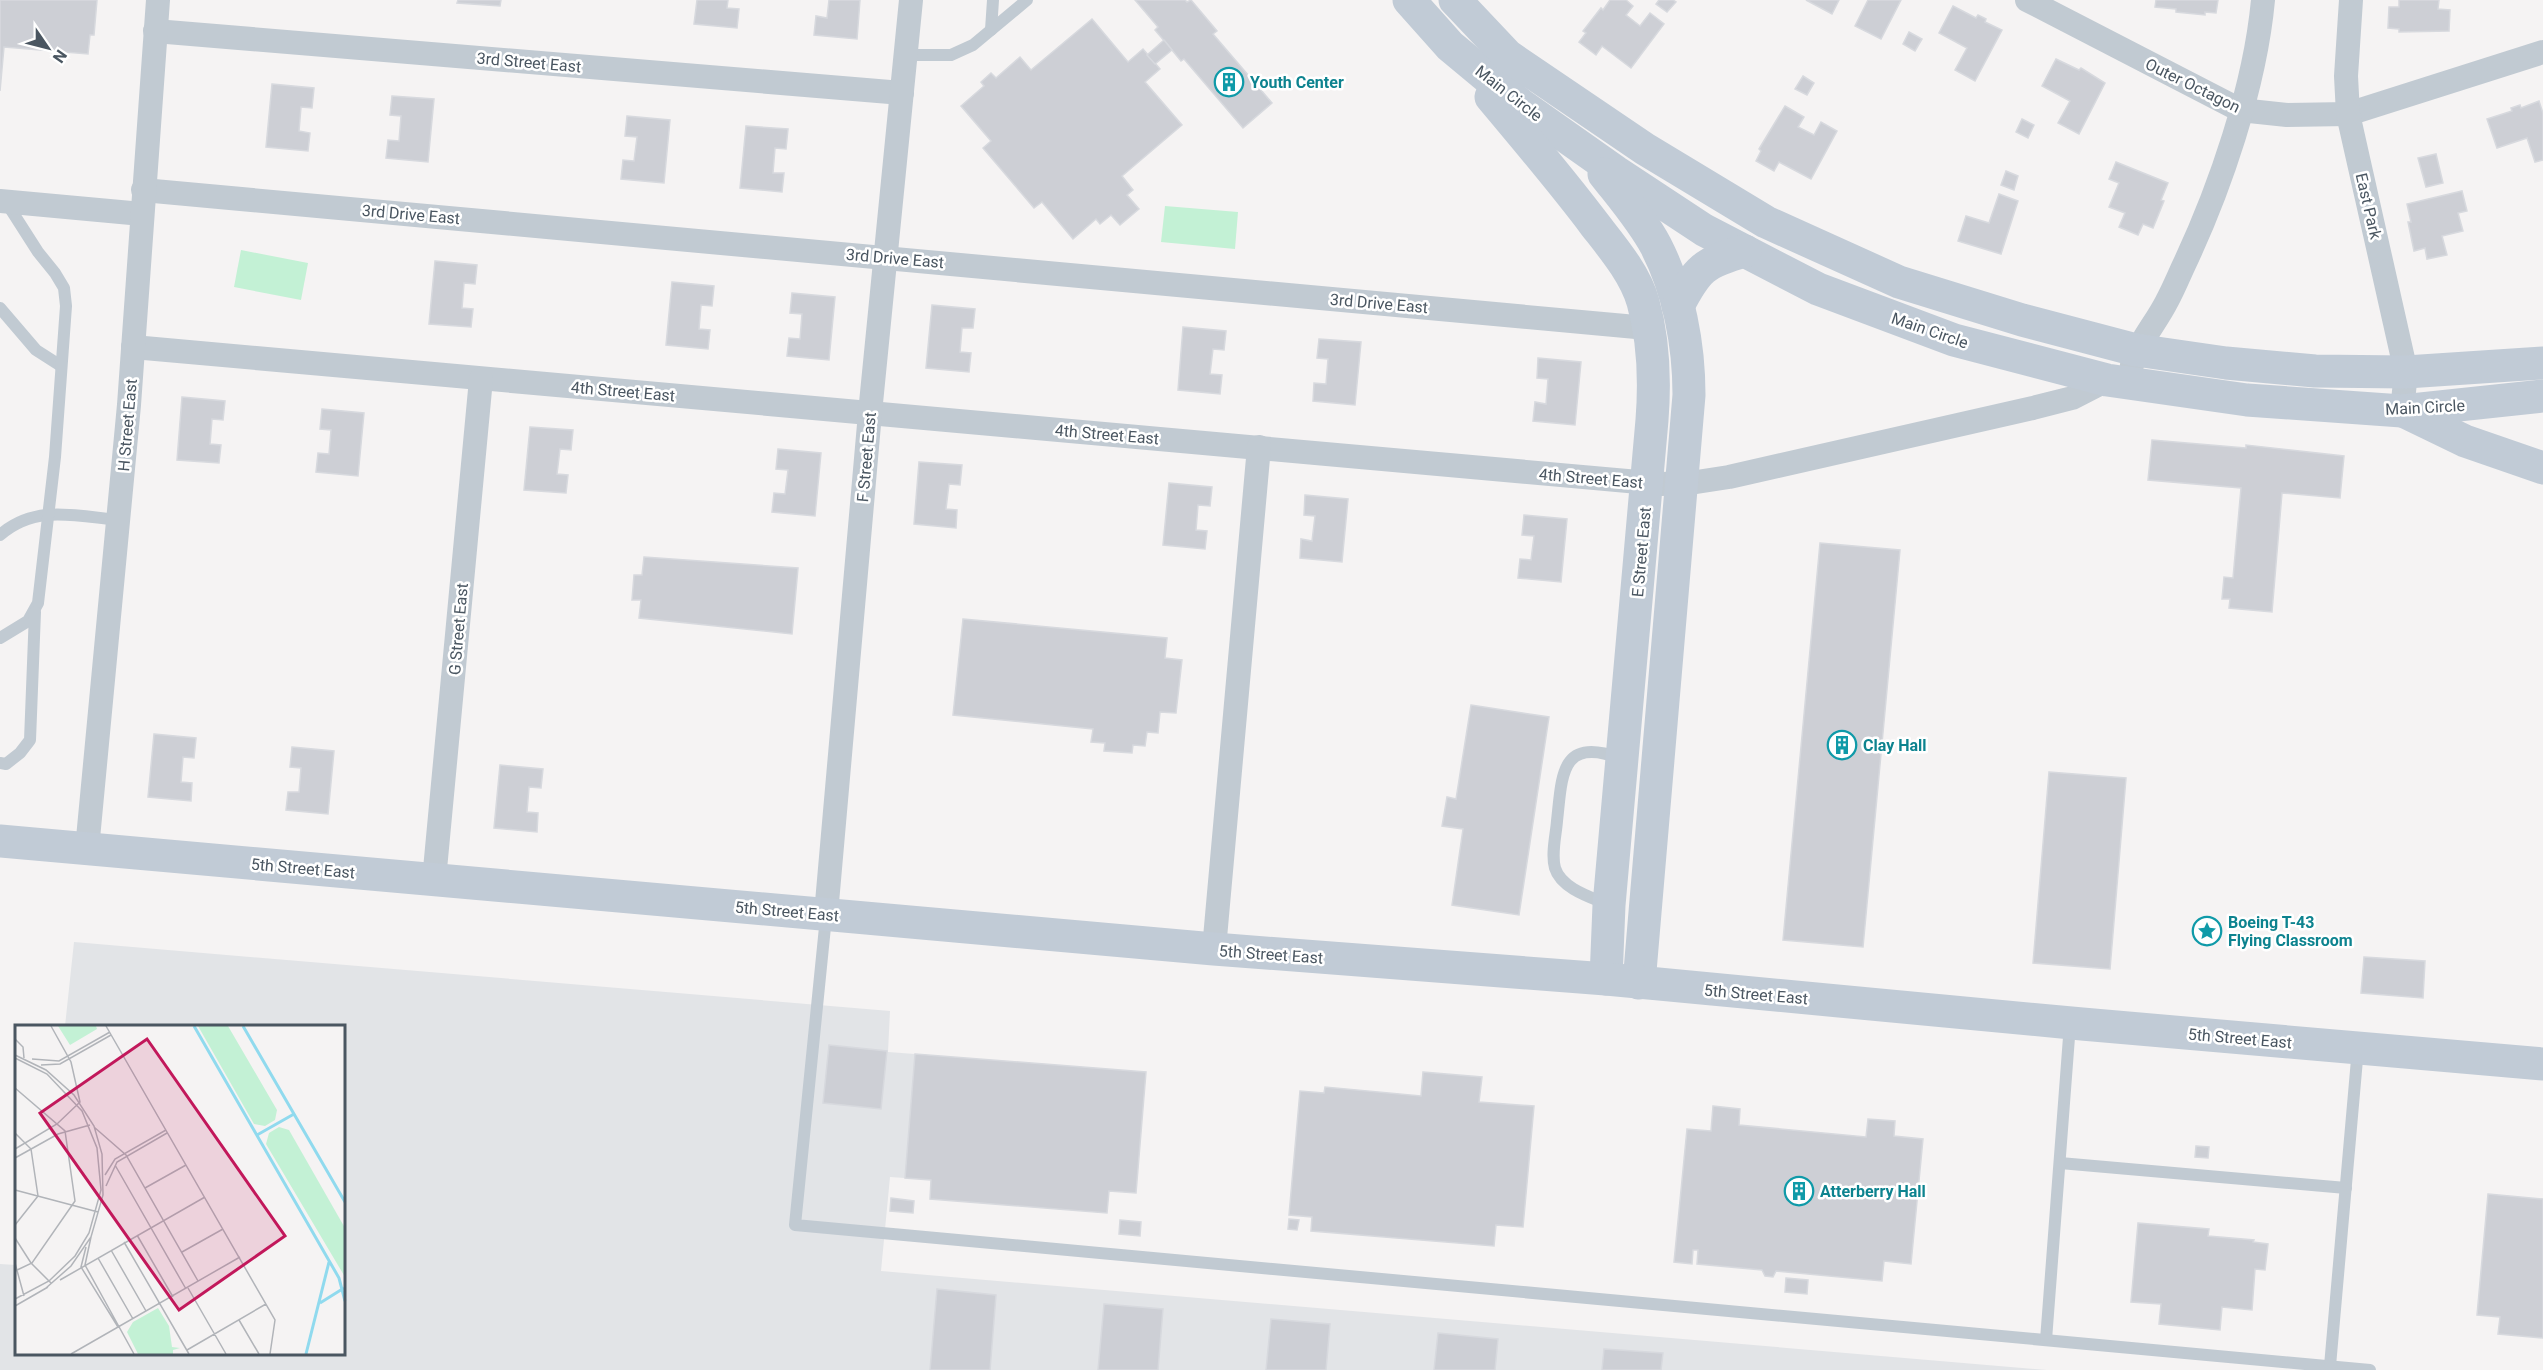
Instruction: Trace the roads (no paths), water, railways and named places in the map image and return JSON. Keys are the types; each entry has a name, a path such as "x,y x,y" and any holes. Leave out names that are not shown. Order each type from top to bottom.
{"street":[{"name":"H Street East","path":"87,849 133,347 158,0"},
{"name":"F Street East","path":"826,914 870,413 911,0"},
{"name":"Main Circle","path":"1408,0 1450,46 1521,105 1704,230 1818,289 2072,384 2117,381 2247,400 2402,411 2543,396"},
{"name":"Main Circle","path":"1455,0 1508,56 1645,149 1766,222 1899,282 2022,320 2136,350 2226,363 2315,370 2406,372 2543,363"},
{"name":"Outer Octagon","path":"2027,0 2240,110 2296,116 2348,114 2543,52"},
{"path":"2117,381 2167,301 2199,234 2223,171 2240,110 2260,27 2263,0"},
{"name":"East Park","path":"2351,0 2346,76 2348,114 2406,372 2402,411"},
{"name":"3rd Street East","path":"155,31 902,93"},
{"name":"E Street East","path":"1450,46 1613,248 1632,277 1643,301 1654,365 1654,391 1609,905 1606,979"},
{"path":"1508,56 1626,201 1656,246 1678,306 1689,369 1682,483 1639,982"},
{"name":"3rd Drive East","path":"143,190 885,256 1647,328"},
{"path":"3,202 142,214"},
{"path":"1678,306 1693,277 1717,259 1745,251"},
{"name":"4th Street East","path":"133,347 1646,482 1682,483 1738,475 2072,384"},
{"name":"G Street East","path":"434,880 482,379"},
{"path":"2402,411 2465,441 2543,468"},
{"path":"1214,949 1258,447"},
{"name":"5th Street East","path":"0,841 1214,949 1606,979 2070,1023 2543,1064"}],"lane":[{"path":"991,30 993,0"},
{"path":"906,55 951,54 973,45 1027,0"},
{"path":"0,763 6,764 20,753 30,740 35,612 44,569 66,306 63,288 3,202"},
{"path":"0,308 36,350 61,366"},
{"path":"0,535 10,527 49,513 118,520"},
{"path":"0,638 28,621 35,612"},
{"path":"1609,905 1579,892 1565,882 1555,869 1554,854 1562,780 1566,764 1579,754 1598,750 1623,760"},
{"path":"826,914 795,1225 2370,1370"},
{"path":"2046,1340 2070,1023"},
{"path":"2331,1366 2358,1048"},
{"path":"2060,1163 2346,1188"}],"place":[{"name":"Youth Center","path":"1229,82"},
{"name":"Clay Hall","path":"1842,745"},
{"name":"Boeing T-43 Flying Classroom","path":"2207,931"},
{"name":"Atterberry Hall","path":"1799,1191"}]}
